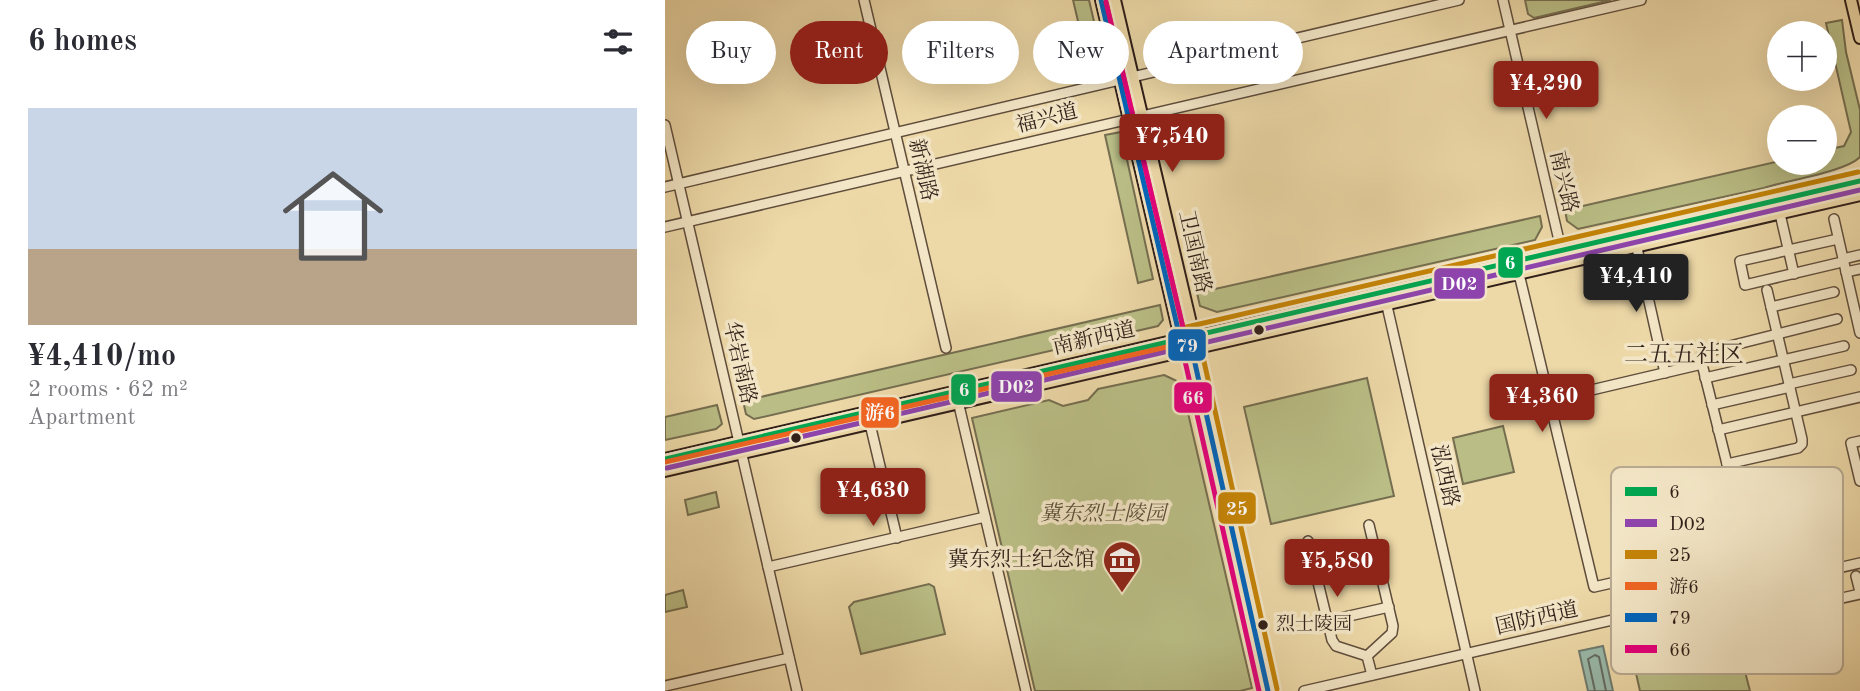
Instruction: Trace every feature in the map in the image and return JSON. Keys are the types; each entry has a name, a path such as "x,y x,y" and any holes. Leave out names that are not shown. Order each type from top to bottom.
{"main road":[{"name":"卫国南路","path":"1101,0 1106,21"},
{"name":"卫国南路","path":"1115,0 1194,335 1192,350 1268,691"},
{"path":"1851,0 1860,38"},
{"name":"卫国南路","path":"1122,84 1181,338 1192,350"},
{"name":"南新西道","path":"665,459 1860,181"},
{"name":"南新西道","path":"665,471 1860,195"}],"street":[{"name":"新湖路","path":"864,0 946,348"},
{"name":"福兴道","path":"1129,77 1459,0"},
{"name":"南兴路","path":"1503,0 1561,249"},
{"name":"福兴道","path":"665,227 1641,0"},
{"name":"福兴道","path":"665,187 1104,84"},
{"name":"华岩南路","path":"665,125 797,691"},
{"path":"1780,214 1794,274"},
{"path":"1833,219 1841,261 1856,297 1860,332"},
{"path":"1838,239 1740,261 1745,285 1860,255"},
{"path":"1637,248 1665,373"},
{"path":"1846,272 1860,269"},
{"path":"1519,274 1594,587 1611,583"},
{"path":"1727,464 1798,448 1802,439 1767,290"},
{"path":"1772,307 1834,292"},
{"name":"泓西路","path":"1387,306 1475,691"},
{"path":"1728,467 1701,356 1706,352 1837,319"},
{"path":"1705,378 1844,346"},
{"path":"1549,400 1702,364"},
{"path":"1712,405 1851,370"},
{"path":"956,391 1026,691"},
{"path":"1718,430 1860,397"},
{"path":"870,424 897,538"},
{"path":"1860,441 1851,443 1860,481"},
{"path":"768,567 985,517"},
{"path":"1367,656 1392,633 1393,626 1369,525"},
{"path":"1308,541 1327,621 1336,646 1367,656"},
{"path":"1856,576 1860,593"},
{"path":"1327,621 1388,607"},
{"name":"国防西道","path":"1304,691 1611,620"},
{"path":"1367,656 1372,675"},
{"path":"665,686 789,658"}],"green space":[{"path":"1073,0 1089,0 1094,21 1078,21"},
{"path":"1525,0 1611,0 1534,18 1528,14"},
{"path":"1842,20 1846,52 1860,110 1860,157 1837,168 1837,147 1844,146 1851,132 1837,71 1837,21"},
{"path":"1121,132 1153,279 1138,283 1105,135"},
{"path":"1767,164 1767,175 1815,175 1578,229 1567,221 1565,210"},
{"path":"1540,216 1542,227 1535,240 1217,312 1200,306 1197,293"},
{"path":"1160,305 1163,320 1158,326 754,419 746,414 743,401"},
{"name":"冀东烈士陵园","path":"1164,375 1181,383 1252,688 1240,691 1035,691 972,418 1049,400 1063,406 1088,400 1098,389"},
{"path":"1367,378 1394,496 1271,524 1244,407"},
{"path":"717,405 722,424 716,429 665,440 665,417"},
{"path":"1503,426 1514,472 1463,484 1453,438"},
{"path":"716,492 719,507 688,515 685,500"},
{"path":"929,584 934,587 945,634 861,654 849,607 854,602"},
{"path":"683,590 687,607 665,612 665,595"},
{"path":"1636,674 1746,674 1750,691 1640,691"}],"water":[{"path":"1603,646 1613,691 1588,691 1579,651"}],"transit line":[{"name":"79","path":"1101,0 1180,338 1192,350 1268,691"},
{"name":"游6","path":"665,462 1184,343 1185,336 1106,2"},
{"name":"66","path":"1106,2 1185,336 1183,352 1259,691"},
{"name":"25","path":"1178,329 1858,172"},
{"name":"6","path":"665,459 1860,181"},
{"name":"D02","path":"667,468 1860,190"},
{"name":"25","path":"1186,332 1201,348 1277,689"}],"place":[{"name":"冀东烈士纪念馆","path":"1122,594"},
{"name":"烈士陵园","path":"1263,625"}],"district":[{"name":"二五五社区","path":"1684,356"}]}
